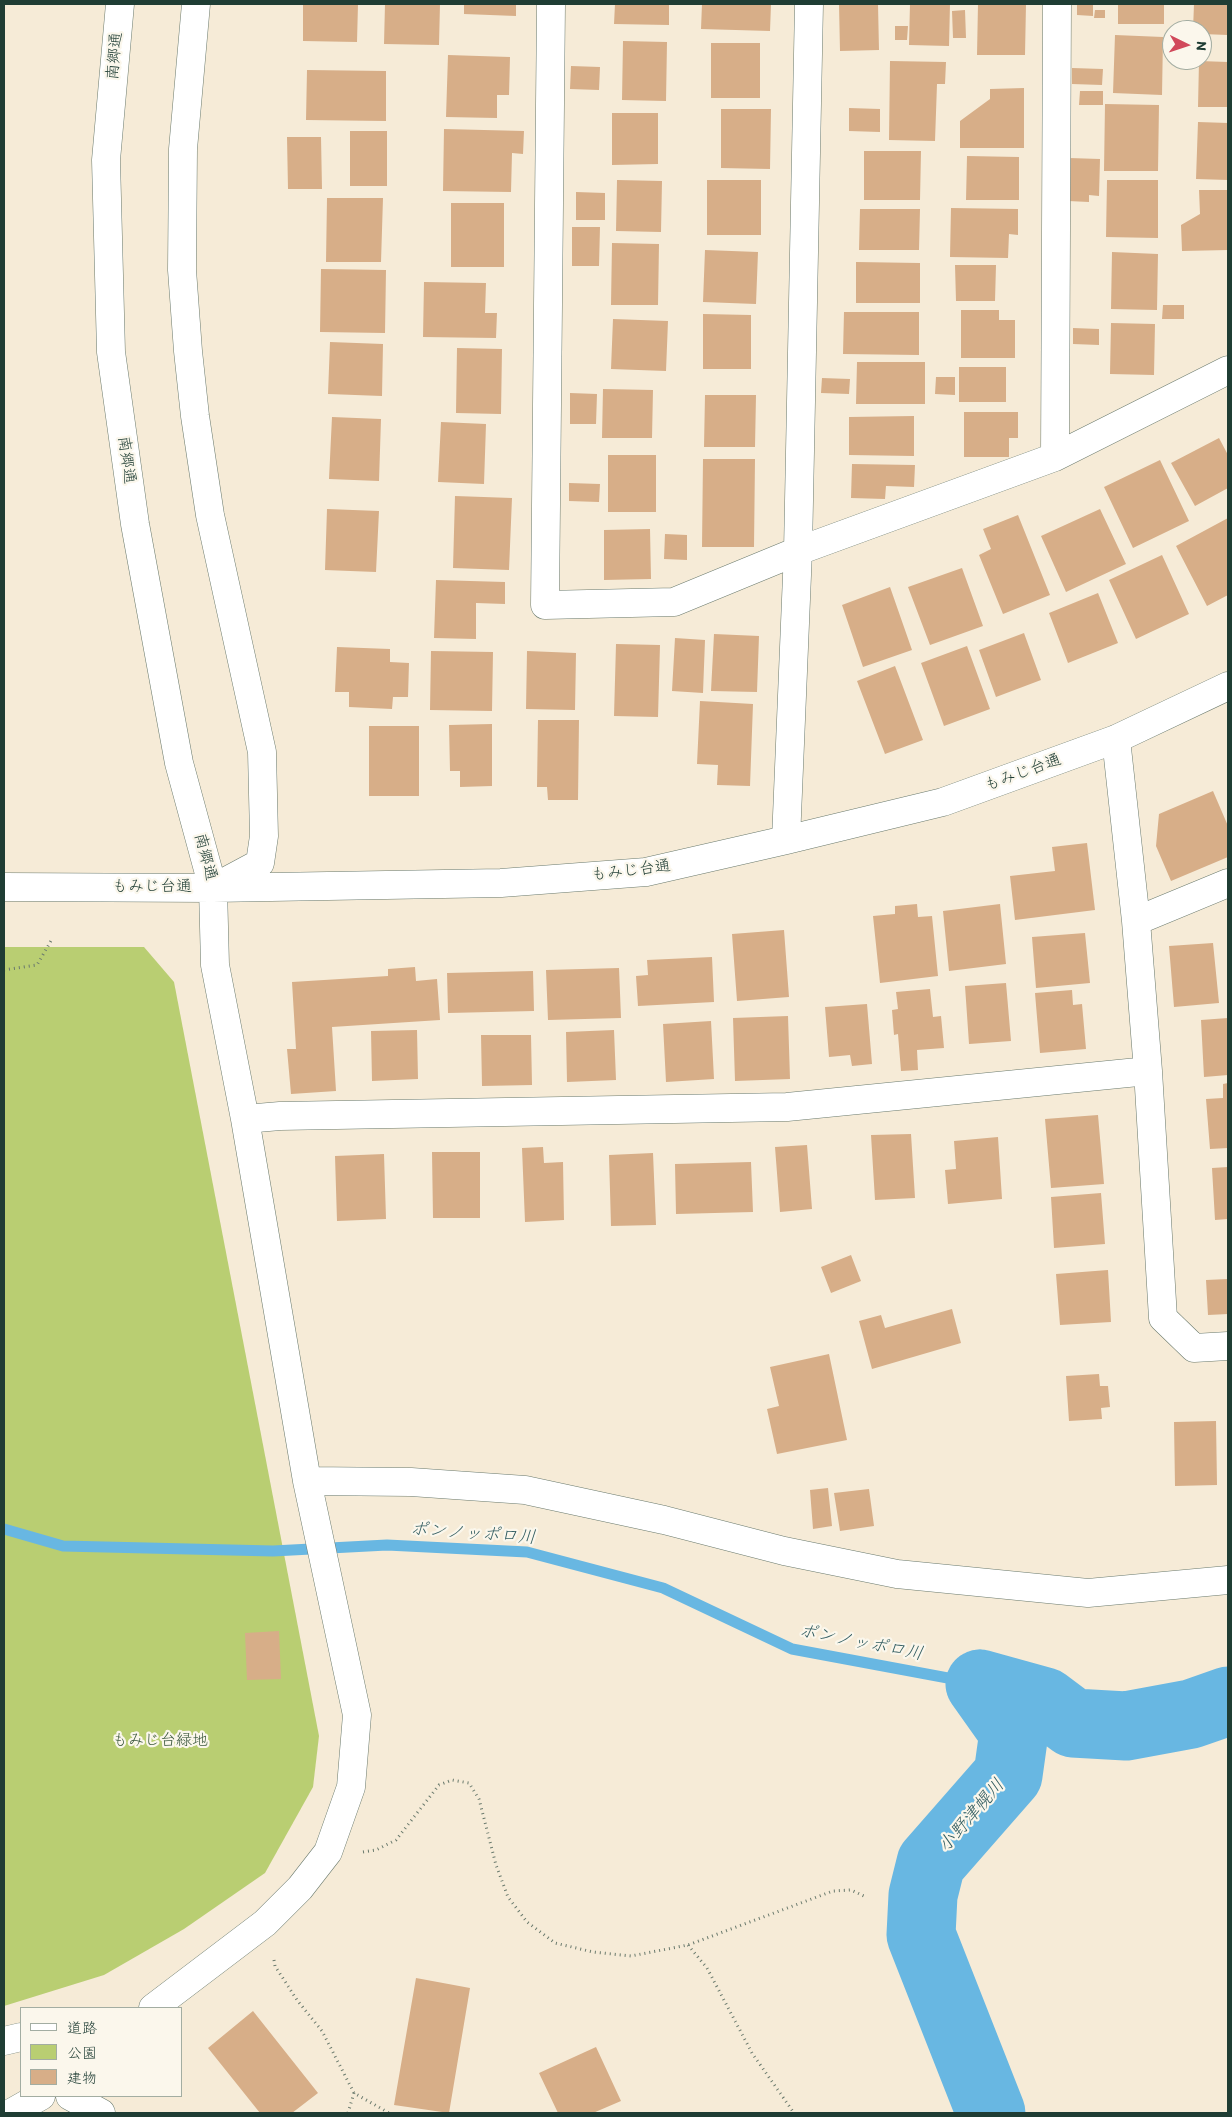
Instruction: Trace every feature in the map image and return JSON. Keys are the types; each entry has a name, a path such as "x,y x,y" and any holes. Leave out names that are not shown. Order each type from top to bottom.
{"street":[{"name":"南郷通","path":"120,4 106,160 111,352 135,524 179,763 213,888 260,863 264,836 262,752 210,515 195,416 188,351 182,270 183,148 196,4"},
{"path":"551,4 545,606 674,602 798,551 1055,457 1228,370"},
{"path":"786,840 798,551 809,4"},
{"path":"1055,457 1057,4"},
{"name":"もみじ台通","path":"4,887 213,888 501,883 646,872 943,802 1116,739 1228,686"},
{"path":"1116,739 1136,921 1148,1071 1163,1318 1194,1348 1228,1346"},
{"path":"1136,921 1228,882"},
{"path":"150,2006 265,1923 300,1888 328,1852 352,1787 357,1716 332,1593 313,1513 245,1119 214,965 213,888"},
{"path":"245,1119 280,1116 787,1107 1148,1071"},
{"path":"307,1481 411,1482 525,1490 664,1520 784,1551 897,1574 1088,1594 1228,1580"},
{"path":"4,2041 20,2037"},
{"path":"11,2113 39,2097"},
{"path":"72,2097 101,2113"}],"path":[{"path":"4,970 37,965 52,939"},
{"path":"328,1852 349,1853 376,1850 396,1840 439,1785 452,1780 469,1783 479,1799 496,1865 508,1897 527,1922 555,1943 592,1952 631,1956 688,1945 834,1891 852,1890 866,1898"},
{"path":"265,1923 275,1966 297,2000 322,2031 354,2093 389,2113"},
{"path":"688,1945 707,1968 752,2053 794,2113"},
{"path":"348,2113 354,2093"}],"green space":[{"name":"もみじ台緑地","path":"4,947 144,947 174,982 319,1736 313,1787 265,1873 184,1929 104,1975 4,2006"}],"building":[{"path":"303,4 358,4 357,42 303,41"},
{"path":"385,4 440,4 439,45 384,44"},
{"path":"464,4 516,4 516,16 464,14"},
{"path":"615,4 669,4 669,25 614,24"},
{"path":"702,4 771,4 770,31 701,29"},
{"path":"839,4 878,4 879,50 840,51"},
{"path":"910,4 950,4 949,46 909,45"},
{"path":"978,4 1026,4 1025,55 977,55"},
{"path":"1077,4 1093,4 1093,16 1077,15"},
{"path":"1118,4 1164,4 1164,20 1162,20 1162,24 1118,24"},
{"path":"1194,4 1228,4 1228,35 1212,34 1212,20 1193,20"},
{"path":"965,10 966,38 953,38 952,11"},
{"path":"1095,10 1105,10 1105,18 1094,18"},
{"path":"895,26 908,26 907,40 895,40"},
{"path":"1115,35 1162,37 1162,95 1113,93"},
{"path":"623,41 667,42 666,101 622,100"},
{"path":"711,43 760,43 760,98 711,98"},
{"path":"448,55 510,57 509,95 497,95 497,118 446,117"},
{"path":"890,61 946,62 945,84 937,84 935,141 889,140"},
{"path":"1212,61 1228,62 1228,107 1198,107 1199,70 1212,70"},
{"path":"571,66 600,67 599,90 570,89"},
{"path":"1072,68 1103,69 1102,85 1072,84"},
{"path":"307,70 386,71 386,121 306,120"},
{"path":"1024,88 1024,148 960,148 960,121 990,99 990,89"},
{"path":"1080,91 1103,91 1103,105 1079,105"},
{"path":"1105,104 1159,105 1158,171 1104,171"},
{"path":"849,108 880,109 880,132 849,131"},
{"path":"721,109 771,109 770,169 721,168"},
{"path":"612,113 658,113 658,164 612,165"},
{"path":"1198,122 1228,123 1228,180 1196,179"},
{"path":"444,129 524,131 523,154 512,153 511,192 443,191"},
{"path":"350,131 387,131 387,186 350,186"},
{"path":"287,137 321,137 322,189 288,189"},
{"path":"864,151 921,151 920,200 864,200"},
{"path":"967,156 1019,157 1019,200 966,200"},
{"path":"1069,158 1100,159 1099,196 1089,195 1089,202 1068,201"},
{"path":"617,180 662,181 661,232 616,231"},
{"path":"707,180 761,180 761,235 707,235"},
{"path":"1107,180 1158,180 1158,238 1106,237"},
{"path":"1199,190 1228,190 1228,250 1182,251 1181,225 1200,214"},
{"path":"576,192 605,193 605,220 576,220"},
{"path":"327,198 383,198 381,262 326,262"},
{"path":"451,203 504,203 504,267 451,267"},
{"path":"951,208 1018,209 1018,235 1009,234 1008,258 950,257"},
{"path":"860,209 920,209 919,250 859,250"},
{"path":"572,227 600,227 599,266 572,266"},
{"path":"612,243 659,244 658,305 611,305"},
{"path":"705,250 758,252 756,304 703,302"},
{"path":"1112,252 1158,254 1157,310 1111,309"},
{"path":"856,262 920,263 920,303 856,303"},
{"path":"955,265 996,265 995,301 956,301"},
{"path":"321,269 386,270 385,333 320,332"},
{"path":"424,282 486,283 485,313 497,313 496,338 423,337"},
{"path":"1163,305 1184,305 1184,319 1162,319"},
{"path":"961,310 999,310 999,320 1015,320 1015,358 961,358"},
{"path":"844,312 919,312 919,355 843,354"},
{"path":"703,314 751,315 751,369 703,369"},
{"path":"613,319 668,321 666,371 611,369"},
{"path":"1111,323 1155,324 1154,375 1110,374"},
{"path":"1073,328 1099,329 1099,345 1073,344"},
{"path":"330,342 383,344 382,396 328,394"},
{"path":"457,348 502,349 501,414 456,413"},
{"path":"857,362 925,362 925,404 856,404"},
{"path":"959,367 1006,367 1006,402 959,402"},
{"path":"936,377 955,377 955,395 935,394"},
{"path":"822,378 850,379 849,394 821,393"},
{"path":"603,389 653,390 652,438 602,438"},
{"path":"570,393 597,394 596,424 570,424"},
{"path":"705,395 756,395 755,447 704,447"},
{"path":"964,412 1018,412 1018,438 1009,438 1009,457 964,457"},
{"path":"914,416 914,456 849,455 849,417"},
{"path":"332,417 381,419 379,481 329,479"},
{"path":"441,422 486,424 484,484 438,482"},
{"path":"1219,438 1228,455 1228,488 1195,506 1171,463"},
{"path":"608,455 656,455 656,512 608,512"},
{"path":"703,459 755,459 754,547 702,547"},
{"path":"1160,460 1189,521 1133,548 1104,487"},
{"path":"852,464 915,465 914,487 886,486 885,499 851,498"},
{"path":"569,483 600,484 599,502 569,501"},
{"path":"455,496 512,498 509,570 453,568"},
{"path":"327,509 379,511 376,572 325,570"},
{"path":"1100,509 1126,564 1066,592 1041,536"},
{"path":"1018,515 1050,595 1003,614 979,555 991,549 983,529"},
{"path":"1228,518 1228,595 1207,606 1176,546"},
{"path":"650,529 651,579 604,580 604,530"},
{"path":"665,534 687,535 687,560 664,559"},
{"path":"1162,555 1189,614 1136,639 1109,580"},
{"path":"962,568 983,626 930,645 908,587"},
{"path":"436,580 505,582 505,604 476,603 476,639 434,638"},
{"path":"890,587 912,650 863,667 842,605"},
{"path":"1098,593 1118,643 1068,663 1049,613"},
{"path":"1024,633 1041,680 996,697 979,650"},
{"path":"714,634 759,636 757,692 711,691"},
{"path":"675,638 705,640 703,693 672,691"},
{"path":"616,644 660,645 658,717 614,716"},
{"path":"967,646 990,709 944,726 921,663"},
{"path":"337,647 390,649 390,662 409,663 408,697 393,697 392,709 349,707 349,692 335,692"},
{"path":"431,651 493,652 492,711 430,710"},
{"path":"527,651 576,653 575,710 526,709"},
{"path":"895,666 923,740 885,754 857,681"},
{"path":"700,701 753,704 750,786 717,785 718,765 697,764"},
{"path":"538,720 579,720 578,800 548,800 547,787 537,787"},
{"path":"492,724 492,786 460,787 460,771 450,771 449,725"},
{"path":"369,726 419,726 419,796 369,796"},
{"path":"1213,791 1228,826 1228,857 1171,881 1156,846 1159,814"},
{"path":"1087,843 1095,910 1015,920 1010,876 1055,871 1052,847"},
{"path":"917,904 918,917 932,916 938,976 880,983 873,916 895,914 895,906"},
{"path":"1000,904 1006,964 949,971 943,911"},
{"path":"784,930 789,997 737,1001 732,934"},
{"path":"1085,933 1090,983 1036,988 1032,937"},
{"path":"1213,943 1219,1003 1174,1007 1169,946"},
{"path":"712,957 714,1002 638,1006 636,976 648,975 647,960"},
{"path":"415,967 416,981 437,979 440,1020 332,1027 336,1091 291,1094 287,1049 296,1049 292,982 388,976 388,969"},
{"path":"619,968 621,1018 548,1020 546,970"},
{"path":"533,971 534,1011 448,1013 447,973"},
{"path":"1006,983 1011,1041 969,1044 965,986"},
{"path":"930,989 933,1017 941,1016 944,1048 917,1050 918,1070 901,1071 898,1034 894,1035 892,1010 898,1009 896,992"},
{"path":"1072,990 1073,1005 1082,1004 1086,1049 1040,1053 1035,993"},
{"path":"867,1004 872,1064 852,1066 850,1055 829,1057 825,1007"},
{"path":"788,1016 790,1079 735,1081 733,1018"},
{"path":"1228,1018 1228,1075 1204,1077 1201,1020"},
{"path":"711,1021 714,1079 666,1082 663,1024"},
{"path":"417,1030 418,1079 372,1081 371,1031"},
{"path":"614,1030 616,1080 567,1082 566,1032"},
{"path":"481,1035 531,1035 532,1085 482,1086"},
{"path":"1228,1083 1228,1148 1210,1149 1206,1099 1223,1098 1223,1084"},
{"path":"1098,1115 1104,1184 1051,1188 1045,1119"},
{"path":"911,1134 915,1198 875,1200 871,1135"},
{"path":"998,1137 1002,1199 948,1204 945,1170 956,1169 954,1141"},
{"path":"807,1145 812,1209 780,1212 775,1147"},
{"path":"543,1147 544,1163 563,1162 564,1220 525,1222 522,1148"},
{"path":"432,1152 480,1152 480,1218 433,1218"},
{"path":"653,1153 656,1225 611,1226 609,1155"},
{"path":"384,1154 386,1219 337,1221 335,1156"},
{"path":"751,1162 753,1212 676,1214 675,1164"},
{"path":"1228,1167 1228,1219 1215,1220 1212,1168"},
{"path":"1101,1193 1105,1244 1054,1248 1051,1197"},
{"path":"851,1255 861,1281 831,1293 821,1267"},
{"path":"1108,1270 1111,1322 1060,1325 1056,1274"},
{"path":"1228,1279 1228,1314 1208,1315 1206,1280"},
{"path":"952,1309 961,1343 872,1369 859,1321 881,1315 885,1328"},
{"path":"829,1354 847,1440 777,1454 767,1409 779,1406 770,1367"},
{"path":"1099,1374 1100,1386 1108,1386 1110,1407 1101,1408 1102,1419 1069,1421 1066,1376"},
{"path":"1216,1421 1217,1485 1175,1486 1174,1422"},
{"path":"828,1488 832,1526 813,1529 810,1490"},
{"path":"869,1489 874,1526 840,1531 834,1493"},
{"path":"279,1631 281,1679 247,1680 245,1633"},
{"path":"416,1978 470,1988 449,2113 394,2105"},
{"path":"253,2011 318,2093 292,2113 260,2113 208,2048"},
{"path":"596,2047 621,2101 593,2113 558,2113 539,2073"}],"waterway":[{"name":"ポンノッポロ川","path":"4,1529 63,1546 273,1551 387,1545 527,1552 663,1588 792,1649 980,1684"},
{"name":"小野津幌川","path":"980,1684 1014,1732 1008,1775 931,1863 923,1895 921,1935 991,2113"},
{"name":"小野津幌川","path":"980,1684 1045,1702 1073,1723 1126,1726 1191,1714 1228,1701"}]}
